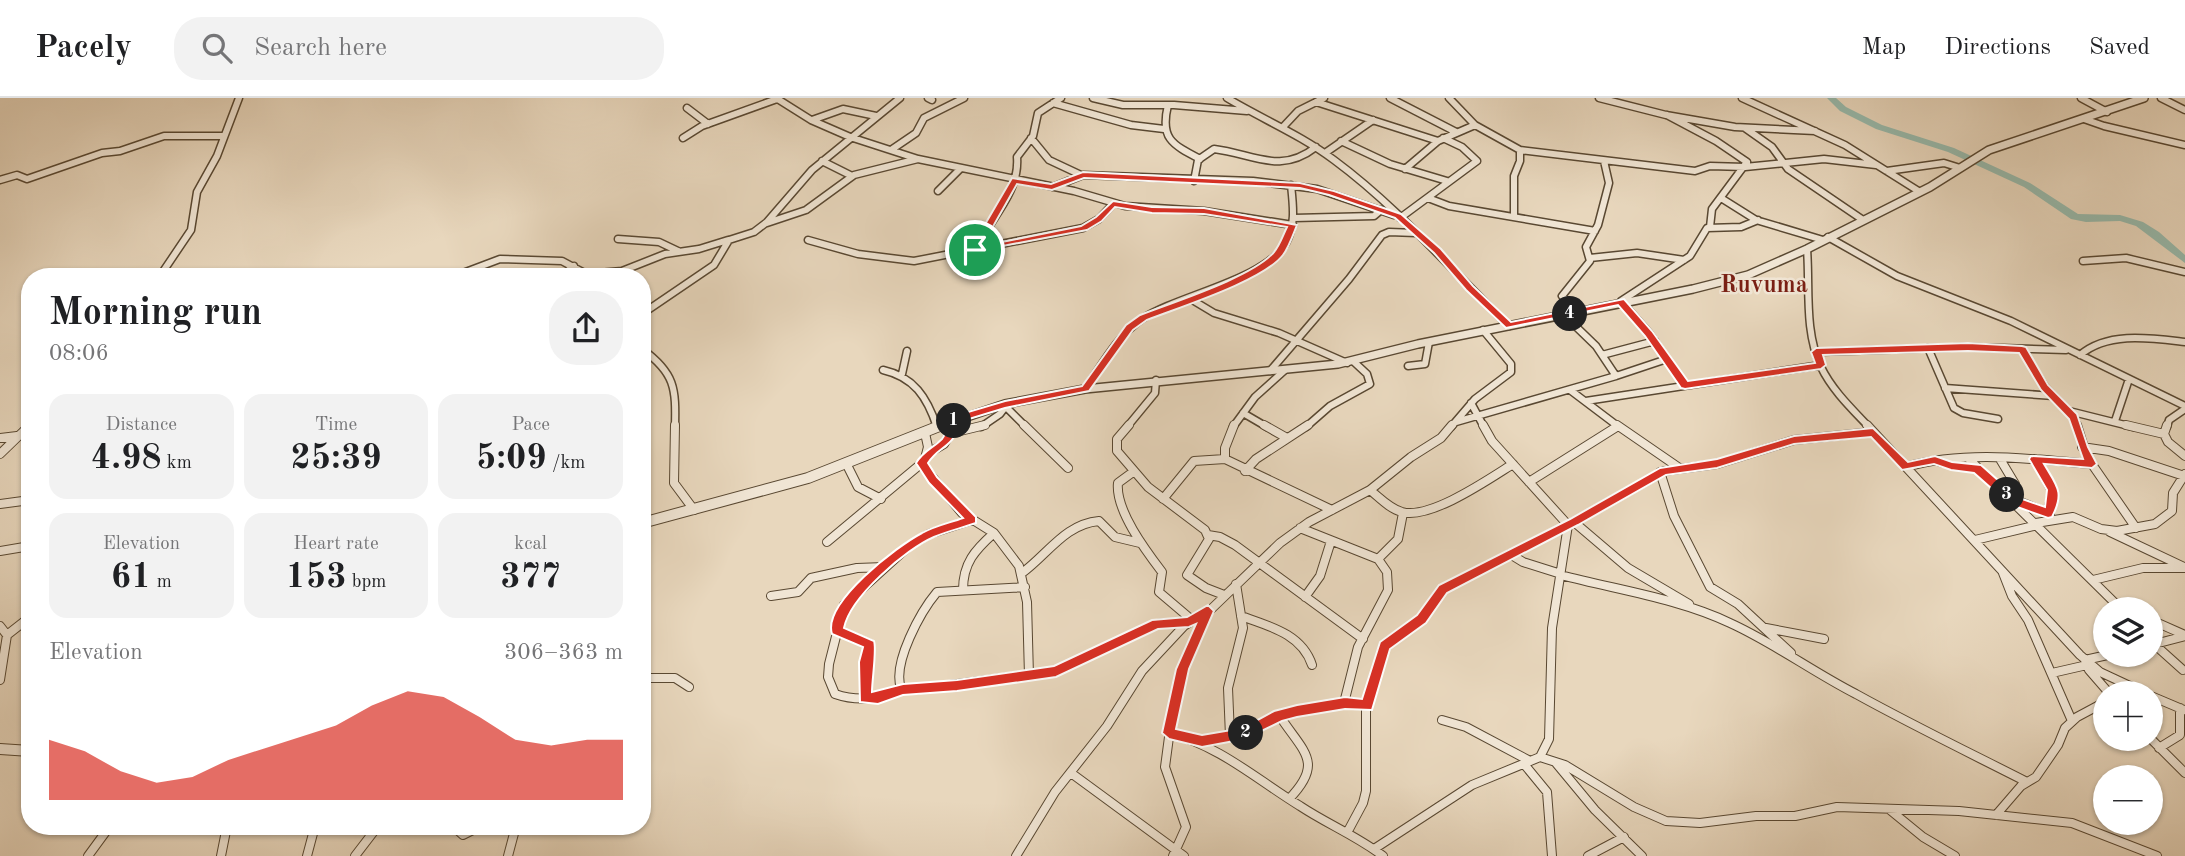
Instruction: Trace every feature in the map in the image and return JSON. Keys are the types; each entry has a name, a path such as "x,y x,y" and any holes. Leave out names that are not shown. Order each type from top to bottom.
{"street":[{"path":"165,268 191,230 197,192 217,156 239,98"},
{"path":"683,138 708,124 777,98 811,120 850,137 918,159 1052,187 1113,204 1152,210 1204,211 1294,222 1374,216 1381,210"},
{"path":"631,268 678,251 699,249 754,232 766,223 821,161 900,98"},
{"path":"891,150 916,133 924,118 964,98"},
{"path":"975,250 1015,180 1018,171 1017,157 1035,132 1036,116 1061,98"},
{"path":"1093,98 1123,105 1168,105 1251,111"},
{"path":"1227,98 1283,127 1325,153 1399,217 1509,326"},
{"path":"1283,127 1297,112 1324,98"},
{"path":"1390,98 1456,132"},
{"path":"1449,98 1475,125 1520,150 1695,170 1710,166 1745,167 1824,159 1876,165"},
{"path":"1599,98 1666,115 1745,128 1815,131"},
{"path":"1627,106 1633,98"},
{"path":"1742,98 1845,145 1920,192"},
{"path":"2081,98 2107,112"},
{"path":"651,521 808,478 954,420 1006,406 1085,389 1350,362 1483,330 1748,275 1807,249 1920,192 1998,146 2144,98"},
{"path":"2161,98 2185,110"},
{"path":"1316,102 1462,147 1477,161 1399,217"},
{"path":"1054,103 1131,125 1164,129"},
{"path":"1168,105 1164,129 1175,144 1200,159"},
{"path":"687,108 708,124"},
{"path":"811,120 848,108 876,116"},
{"path":"1666,115 1746,161 1745,167 1709,217 1710,227"},
{"path":"2084,119 2099,127 2135,131 2168,144 2185,145"},
{"path":"1325,153 1373,120"},
{"path":"1405,169 1441,140 1475,125"},
{"path":"1745,128 1772,147 1782,163 1863,220"},
{"path":"0,180 17,175 27,179 102,153 164,136 223,136"},
{"path":"1031,138 1037,141 1043,154 1060,166 1081,175 1291,185 1331,193 1399,217"},
{"path":"1341,141 1405,169 1447,181"},
{"path":"1194,181 1196,164 1211,150 1219,149 1258,160 1292,163 1301,161 1316,147"},
{"path":"1514,215 1514,177 1520,161 1520,150"},
{"path":"766,223 806,210 852,176 918,159"},
{"path":"821,161 852,176"},
{"path":"1578,312 1562,296 1590,258 1586,247 1595,231 1609,183 1604,161"},
{"path":"1887,171 1944,163 1960,168"},
{"path":"938,191 960,169"},
{"path":"1052,187 1081,175"},
{"path":"1085,389 1129,327 1143,318 1244,276 1268,263 1280,252 1294,222 1291,185"},
{"path":"1428,198 1449,206 1595,231"},
{"path":"1721,198 1732,208 1758,220 1826,239 1904,279 1962,300 2185,407 2169,420 2164,435"},
{"path":"808,240 858,254 914,261 1083,228 1099,219 1113,204"},
{"path":"1621,301 1684,260 1710,227 1741,227 1758,220"},
{"path":"1270,371 1349,279 1382,235 1389,232 1416,233"},
{"path":"618,239 659,242 678,251"},
{"path":"651,308 714,265 729,240"},
{"path":"1807,249 1810,314 1816,352 1821,365 1849,405 1975,540 2100,681"},
{"path":"1590,258 1619,252 1655,254 1684,260"},
{"path":"2083,261 2119,258 2185,272"},
{"path":"473,268 500,259 553,260 577,268"},
{"path":"1189,298 1214,313 1297,339 1350,362 1367,374 1370,384 1330,406 1256,459 1245,471"},
{"path":"1621,301 1655,341 1685,385"},
{"path":"1564,315 1602,355 1616,376"},
{"path":"1016,856 1055,792 1107,726 1142,671 1190,621 1208,611 1257,563 1300,528 1370,490 1411,457 1441,438 1471,403 1511,372 1510,364 1483,330"},
{"path":"2080,355 2090,345 2107,342 2144,339 2185,342"},
{"path":"1602,355 1655,341"},
{"path":"1408,366 1425,364 1429,342"},
{"path":"1816,352 1928,348 2070,350"},
{"path":"1928,348 1956,410 1998,419"},
{"path":"2022,350 2035,374 2077,423 2082,447 2136,528"},
{"path":"902,374 907,351"},
{"path":"651,356 660,362 676,389 674,483 694,509"},
{"path":"1455,422 1478,418 1667,359"},
{"path":"1586,401 1821,365"},
{"path":"883,370 902,374 919,388 931,405 937,428"},
{"path":"1225,459 1226,447 1242,412 1265,384 1286,370"},
{"path":"2115,421 2129,379"},
{"path":"1156,380 1155,393 1115,445 1133,472 1209,535 1231,543 1363,639"},
{"path":"1945,388 2053,396"},
{"path":"1570,390 1678,467"},
{"path":"1471,403 1492,441 1571,524 1623,565 1705,613"},
{"path":"952,433 970,431 993,422 1006,406"},
{"path":"1006,406 1068,468"},
{"path":"2068,410 2164,435 2185,456"},
{"path":"1242,412 1287,438"},
{"path":"827,542 922,463 927,454 944,444 952,433 954,420"},
{"path":"1529,482 1618,426"},
{"path":"1348,831 1363,803 1366,791 1367,705 1379,659 1389,641 1421,619 1443,589 1571,524 1660,472 1678,467 1717,464 1794,440 1873,432"},
{"path":"0,454 21,433"},
{"path":"925,433 927,454"},
{"path":"0,438 18,436"},
{"path":"2082,447 2119,454 2185,475 2175,489 2169,516 2155,524 2106,530"},
{"path":"1163,499 1194,461 1225,459 1245,471 1332,510"},
{"path":"2000,459 2015,484 2014,499"},
{"path":"1906,467 1935,460 2035,459 2092,464"},
{"path":"2035,459 2053,489 2054,502 2048,513"},
{"path":"1935,460 1951,466 1977,468"},
{"path":"1970,460 2014,499 2109,597"},
{"path":"846,463 859,487 881,499"},
{"path":"922,463 933,480 972,520 994,533 1022,573 1029,676"},
{"path":"1370,490 1403,513 1412,513 1457,497 1513,464"},
{"path":"1133,472 1118,483 1116,492 1140,543 1162,572 1159,592 1190,621"},
{"path":"1660,472 1674,516 1710,587 1738,604 1797,658"},
{"path":"2175,489 2185,494"},
{"path":"2014,499 2060,518"},
{"path":"0,504 21,501"},
{"path":"1378,559 1398,539 1403,513"},
{"path":"1975,540 2060,518 2077,517 2185,568"},
{"path":"972,520 923,537 884,567 844,605 829,664 830,687 842,697 878,698 903,689 1029,676 1072,666 1157,624 1190,621"},
{"path":"1022,573 1058,539 1091,521 1099,521 1115,537 1140,543"},
{"path":"1571,524 1550,653 1548,744 1555,761 1595,810 1642,856"},
{"path":"1300,528 1378,559 1387,572 1388,590 1352,667 1345,703"},
{"path":"963,590 962,575 967,561 994,533"},
{"path":"1209,535 1207,543 1186,575 1206,588 1224,595"},
{"path":"1305,597 1320,576 1331,541"},
{"path":"0,551 21,548"},
{"path":"1510,554 1523,562 1561,575 1629,593 1662,598 1741,628 1797,658 1853,693 2027,782"},
{"path":"2149,568 2156,554"},
{"path":"771,596 799,592 811,578 839,574 862,566 884,567"},
{"path":"2093,580 2149,568 2185,568"},
{"path":"2002,571 2073,721"},
{"path":"1230,736 1228,688 1243,628 1236,584"},
{"path":"903,689 899,684 906,650 937,592 1025,587"},
{"path":"1071,773 1102,793 1178,854 1185,820 1166,775 1169,733 1183,669 1208,611"},
{"path":"1241,616 1296,640 1305,647 1312,665"},
{"path":"0,680 7,635 21,624"},
{"path":"0,626 7,635"},
{"path":"2163,626 2185,636"},
{"path":"1741,628 1765,628 1824,639"},
{"path":"837,630 870,644 866,662 865,698"},
{"path":"2163,641 2185,636"},
{"path":"2163,653 2184,670"},
{"path":"2052,673 2093,661"},
{"path":"2086,663 2117,681"},
{"path":"651,679 678,676 689,687"},
{"path":"2163,701 2183,709 2180,735 2163,746"},
{"path":"1202,741 1245,733 1279,715 1345,703 1367,705"},
{"path":"1996,815 2027,782 2036,777 2058,745 2065,728 2093,709"},
{"path":"1279,715 1309,762 1310,769 1305,783 1289,799"},
{"path":"1442,720 1475,729 1501,748 1531,761 1547,792 1552,856"},
{"path":"1169,733 1202,741 1254,772 1289,799 1348,831 1382,856"},
{"path":"1531,761 1548,744"},
{"path":"0,749 21,750"},
{"path":"2162,751 2185,772"},
{"path":"1374,849 1472,785 1531,761 1555,761 1634,807 1666,821 1700,823 1756,816 1795,816 1837,807 1996,815 2072,823 2157,856"},
{"path":"1890,810 1923,837 1955,856"},
{"path":"88,856 103,835"},
{"path":"221,856 225,835"},
{"path":"307,856 313,835"},
{"path":"355,856 371,835"},
{"path":"508,856 514,835"},
{"path":"1588,856 1624,837"}],"waterway":[{"path":"1831,98 1843,109 1879,127 1951,150 2027,185 2075,217 2120,218 2139,224 2185,260"}],"district":[{"name":"Ruvuma","path":"1764,284"}],"route":[{"path":"1083,175 1253,181 1317,189 1398,216 1437,251 1469,288 1509,326 1621,301 1649,333 1685,385 1821,365 1816,352 1968,347 2022,350 2045,387 2074,417 2082,447 2092,464 2035,459 2053,489 2054,502 2048,513 2013,500 1977,468 1951,466 1935,460 1906,467 1873,432 1794,440 1717,464 1678,467 1664,471 1574,522 1443,589 1421,619 1385,646 1367,705 1335,704 1279,715 1245,733 1202,741 1169,733 1183,669 1191,645 1208,611 1189,622 1168,621 1157,624 1072,666 1056,671 957,685 903,689 878,698 865,698 866,662 870,644 837,630 840,614 853,595 909,546 929,534 972,520 962,513 933,480 922,463 927,454 944,444 953,430 954,420 1005,404 1085,389 1129,327 1143,318 1244,276 1268,263 1280,252 1293,225 1204,211 1152,210 1113,204 1091,226 1044,238 975,250 1015,180 1052,187 1083,175"}]}
